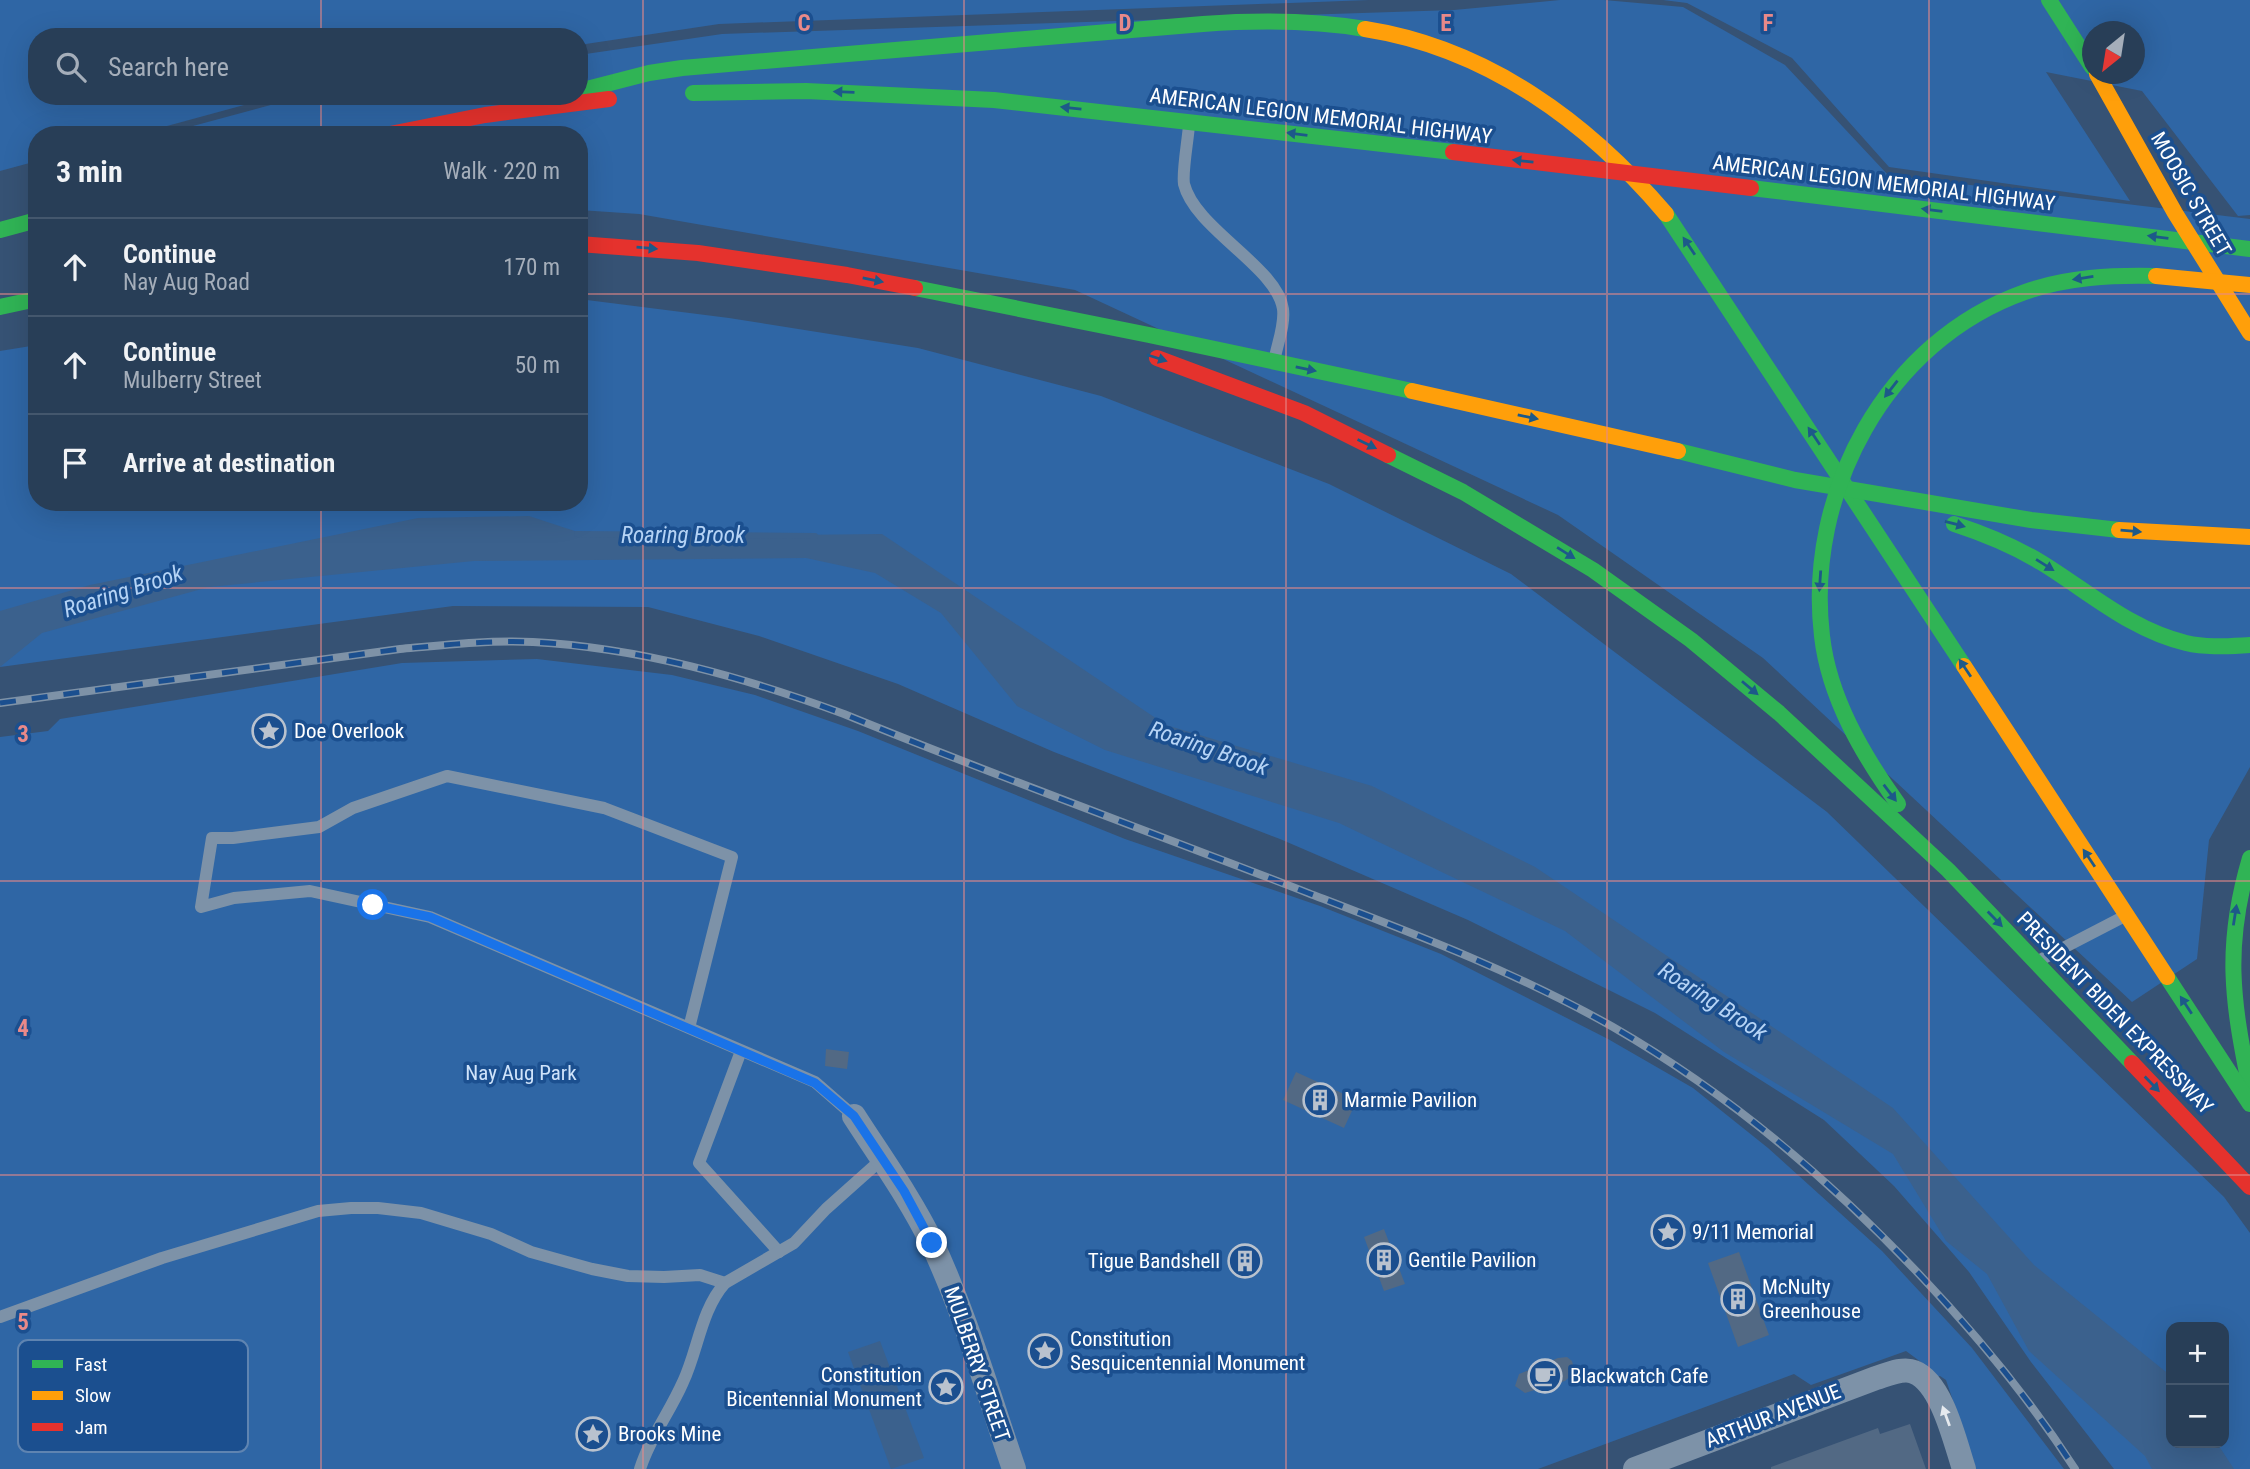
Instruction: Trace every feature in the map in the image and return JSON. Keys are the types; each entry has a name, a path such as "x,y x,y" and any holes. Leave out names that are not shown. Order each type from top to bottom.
{"main road":[{"name":"MOOSIC STREET","path":"2049,0 2082,51"},
{"path":"588,89 659,71 881,50 1256,21 1330,23 1407,38 1444,49 1514,81 1545,100 1603,145 1674,224 2250,1104"},
{"name":"MOOSIC STREET","path":"2103,84 2175,213 2250,333"},
{"name":"MOOSIC STREET","path":"2105,84 2158,151"},
{"name":"AMERICAN LEGION MEMORIAL HIGHWAY","path":"681,93 799,90 916,94 1007,101 2250,248"},
{"path":"588,102 628,97"},
{"path":"430,126 524,105"},
{"path":"485,115 564,105"},
{"path":"0,230 28,222"},
{"name":"MOOSIC STREET","path":"2214,225 2246,275"},
{"path":"588,245 698,253 847,275 1597,431 1787,478 1984,534 2042,563 2121,616 2161,637 2201,646 2250,645"},
{"path":"1948,870 1882,782 1847,715 1830,672 1822,638 1819,594 1821,554 1829,514 1853,447 1894,384 1921,357 1951,331 1986,309 2021,293 2054,283 2100,275 2246,275"},
{"path":"0,307 28,301"},
{"path":"999,305 1115,345"},
{"path":"1139,352 1304,413 1463,492 1573,557 1661,617 1752,689 1948,870"},
{"path":"1787,478 2031,520 2184,536 2250,537"},
{"path":"2250,858 2238,898 2231,975 2234,1013 2250,1088"},
{"name":"PRESIDENT BIDEN EXPRESSWAY","path":"1948,870 2250,1187"}],"street":[{"name":"MULBERRY STREET","path":"854,1116 904,1191 932,1243 975,1347 1014,1469"},
{"name":"ARTHUR AVENUE","path":"1635,1469 1876,1378 1906,1370 1914,1372 1930,1385 1944,1408 1964,1469"}],"lane":[{"path":"1189,122 1183,181 1188,195 1196,208 1258,270 1279,298 1283,308 1282,328 1273,362"},
{"path":"689,1028 732,857 604,808 447,776 353,808 319,827 233,838 212,838 201,907 234,898 310,891 430,917 815,1083 854,1116"},
{"path":"2037,962 2127,915"},
{"path":"741,1051 699,1163 779,1252"},
{"path":"640,1469 648,1445 684,1382 707,1314 725,1283 794,1243 826,1209 882,1159"},
{"path":"0,1317 162,1258 318,1211 351,1208 421,1213 491,1234 531,1252 593,1269 628,1276 664,1278 700,1275 725,1283"}],"green space":[{"path":"0,0 1369,0 719,24 588,44 588,28 28,28 28,105 244,105 167,126 28,126 28,163 0,171"},
{"path":"1560,0 1604,0 1683,7 1785,65 1888,175 2250,219 2250,767 2209,840 2197,959 2132,1002 1763,658 1558,515 1075,290 639,214 588,211 588,126 193,126 271,105 588,105 588,54 722,34 1454,10"},
{"path":"1663,0 2250,0 2250,215 2238,216 2142,91 2107,84 2145,84 2145,21 2082,21 2082,79 2046,72 2130,201 1889,167 1792,58 1687,3"},
{"path":"588,300 729,318 918,348 1101,396 1329,484 1511,574 1827,812 2224,1197 2250,1233 2250,1469 2114,1469 2031,1362 1969,1272 1894,1186 1824,1120 1655,1013 1468,920 1280,839 1054,752 898,684 759,636 648,607 453,606 0,667 0,351 28,346 28,511 588,511"},
{"name":"Nay Aug Park","path":"537,659 672,675 755,695 858,731 1125,839 1320,906 1441,954 1608,1039 1693,1088 1768,1148 1882,1251 1972,1348 2064,1469 1976,1469 1946,1380 1940,1376 1936,1377 1906,1351 1811,1385 1794,1374 1538,1469 0,1469 0,737 48,731 60,719 402,663"}],"water":[{"path":"529,516 593,537 882,534 1166,725 1372,786 1535,867 1893,1108 2034,1265 2166,1372 2166,1448 2220,1448 2234,1469 2152,1469 2145,1456 2029,1351 1987,1274 1946,1241 1893,1154 1724,1052 1565,931 1339,823 1105,750 1017,706 941,613 875,573 806,558 474,561 209,587 42,633 0,667 0,611 90,585 418,518"},
{"path":"880,1341 924,1458 891,1469 848,1352"}],"building":[{"path":"826,1049 849,1052 847,1069 825,1066"},
{"name":"Marmie Pavilion","path":"1296,1072 1357,1100 1344,1128 1283,1100"},
{"name":"Gentile Pavilion","path":"1384,1229 1405,1284 1384,1291 1364,1237"},
{"name":"Tigue Bandshell","path":"1245,1244 1256,1249 1261,1260 1256,1271 1245,1276 1234,1271 1229,1260 1234,1249"},
{"name":"McNulty Greenhouse","path":"1739,1252 1769,1335 1738,1347 1708,1263"},
{"name":"Blackwatch Cafe","path":"1567,1357 1572,1361 1575,1372 1565,1381 1525,1393 1515,1386 1519,1374"},
{"path":"1910,1424 1926,1469 1771,1469 1878,1428 1880,1434"}],"waterway":[{"name":"Roaring Brook","path":"577,534 815,536"}],"railway":[{"path":"0,703 400,649 466,643 533,642 613,651 691,666 844,714 1463,954 1539,988 1613,1027 1736,1109 1812,1170 1848,1203 1940,1296 1981,1343 2039,1417 2075,1469"}],"traffic: fast":[{"path":"2049,0 2082,51"},
{"path":"588,89 649,73 682,68 1203,24 1284,22 1365,29"},
{"path":"693,93 806,91 994,100 1453,152"},
{"path":"1751,188 2250,249"},
{"path":"1666,214 1964,666"},
{"path":"0,230 28,222"},
{"path":"1898,804 1860,746 1840,703 1832,682 1822,636 1820,582 1827,529 1842,477 1865,429 1895,385 1932,346 1976,315 2025,292 2057,283 2106,277 2156,276"},
{"path":"915,288 1412,391"},
{"path":"0,307 28,301"},
{"path":"1678,451 1795,480 2031,520 2119,530"},
{"path":"1388,455 1463,492 1593,570 1691,640 1779,713 1948,870 2132,1063"},
{"path":"1954,524 2021,551 2129,620 2166,637 2202,646 2250,645"},
{"path":"2250,858 2242,890 2234,946 2235,1000 2250,1088"},
{"path":"2167,977 2250,1104"}],"traffic: slow":[{"path":"1365,29 1410,39 1453,53 1532,94 1569,120 1603,149 1636,180 1666,214"},
{"path":"2103,84 2175,213 2250,333"},
{"path":"2156,276 2250,285"},
{"path":"1412,391 1678,451"},
{"path":"2119,530 2250,537"},
{"path":"1964,666 2167,977"}],"traffic: jam":[{"path":"588,102 609,99"},
{"path":"430,126 485,115 562,105"},
{"path":"1453,152 1751,188"},
{"path":"588,245 698,253 915,288"},
{"path":"1157,358 1304,413 1388,455"},
{"path":"2132,1063 2250,1187"}],"place":[{"name":"Doe Overlook","path":"269,731"},
{"name":"Marmie Pavilion","path":"1320,1100"},
{"name":"9/11 Memorial","path":"1668,1232"},
{"name":"Gentile Pavilion","path":"1384,1260"},
{"name":"Tigue Bandshell","path":"1245,1261"},
{"name":"McNulty Greenhouse","path":"1738,1299"},
{"name":"Constitution Sesquicentennial Monument","path":"1045,1351"},
{"name":"Blackwatch Cafe","path":"1545,1376"},
{"name":"Constitution Bicentennial Monument","path":"946,1387"},
{"name":"Brooks Mine","path":"593,1434"}],"route":[{"path":"373,905 430,917 815,1083 854,1116 904,1191 932,1243"}]}
